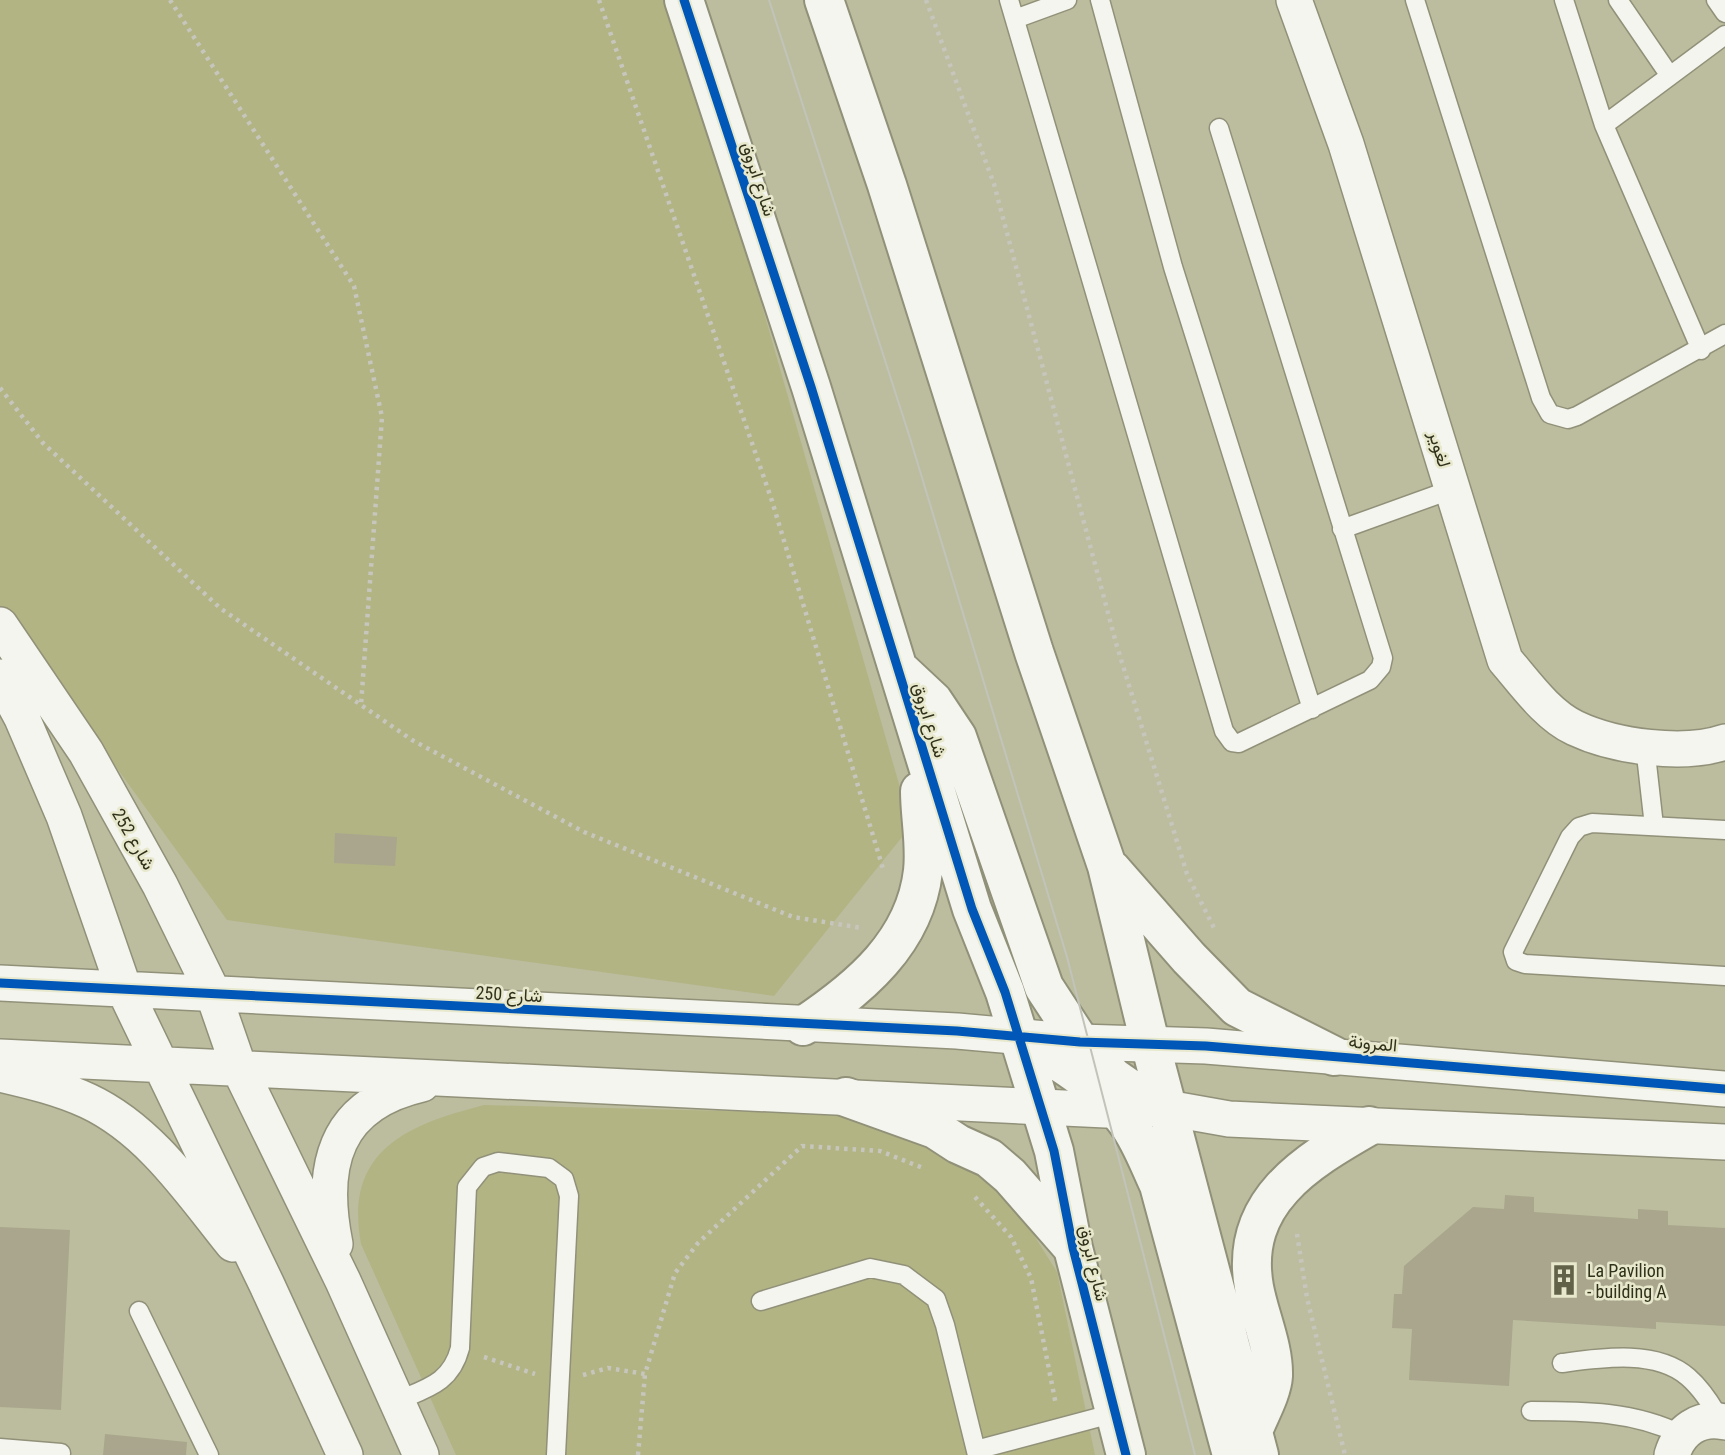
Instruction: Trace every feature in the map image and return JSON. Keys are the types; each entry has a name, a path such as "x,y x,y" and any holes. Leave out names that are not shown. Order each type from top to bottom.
{"street":[{"name":"شارع ابروق","path":"684,0 811,387 972,909 1005,992 1041,1106 1054,1151 1073,1248 1126,1455"},
{"path":"824,0 887,185 1034,652 1107,866 1248,1447"},
{"name":"لغوير","path":"1294,0 1346,144 1505,660 1543,704 1574,728 1646,746 1679,750 1725,742"},
{"name":"شارع 252","path":"0,625 86,752 160,885 214,993 239,1068 342,1281"},
{"path":"898,669 913,679 933,701 957,737 1044,987 1080,1042 1113,1077 1167,1108"},
{"path":"0,677 22,718 64,816 124,989 267,1285 345,1455"},
{"path":"803,1026 861,983 903,934 912,917 923,868 919,769 922,747"},
{"path":"1107,866 1237,1007 1334,1056"},
{"name":"شارع 250","path":"0,983 1017,1035"},
{"path":"1017,1035 1077,1074 1116,1110 1135,1135 1158,1185 1248,1447"},
{"name":"المرونة","path":"1017,1035 1080,1042 1150,1043 1334,1056 1725,1089"},
{"path":"0,1057 1116,1110 1167,1108 1229,1119 1725,1142"},
{"path":"0,1074 58,1090 89,1102 120,1121 173,1171 267,1285"},
{"path":"421,1455 342,1281 328,1201 332,1157 341,1136 372,1102 395,1091 421,1084 473,1079"},
{"path":"846,1097 934,1129 989,1158 1010,1177 1073,1248"},
{"path":"1248,1447 1273,1377 1252,1265 1260,1222 1289,1177 1311,1159 1368,1126"},
{"path":"1677,1445 1699,1423 1723,1421"}],"lane":[{"path":"1009,0 1224,731 1232,741 1238,743 1370,680 1381,667 1381,649 1219,128"},
{"path":"1015,19 1067,0"},
{"path":"1100,0 1173,267 1312,709"},
{"path":"1415,0 1541,398 1550,414 1568,419 1577,416 1701,350 1725,334"},
{"path":"1564,0 1604,125 1701,350"},
{"path":"1618,0 1670,76"},
{"path":"1716,0 1725,13"},
{"path":"1604,125 1725,36"},
{"path":"1342,529 1452,489"},
{"path":"1646,746 1654,826"},
{"path":"1725,830 1592,823 1579,827 1548,881 1515,948 1514,957 1525,964 1725,976"},
{"path":"397,1401 437,1383 448,1375 456,1364 460,1348 467,1187 483,1167 498,1162 549,1168 564,1179 569,1196 556,1455"},
{"path":"761,1301 870,1268 904,1275 936,1299 945,1325 976,1452 1115,1413"},
{"path":"139,1311 209,1455"},
{"path":"1562,1363 1606,1357 1654,1362 1687,1376 1723,1421"},
{"path":"1531,1410 1611,1414 1660,1424 1677,1445"},
{"path":"0,1448 61,1453"}],"path":[{"path":"170,0 354,286 382,417 361,705"},
{"path":"599,0 772,501 887,882"},
{"path":"926,0 994,184 1116,643 1187,874 1223,951 1208,978"},
{"path":"0,388 43,443 220,608 412,740 583,832 793,917 903,934"},
{"path":"638,1455 645,1374 675,1273 698,1243 802,1146 880,1151 928,1170"},
{"path":"989,1158 970,1191 1011,1237 1031,1278 1043,1351 1062,1429"},
{"path":"1274,1198 1296,1226 1307,1298 1345,1455"},
{"path":"460,1348 558,1383 608,1368 645,1374"}],"green space":[{"path":"0,0 665,0 705,107 911,826 774,996 227,920 0,607"},
{"path":"484,1105 838,1114 881,1120 976,1166 1018,1210 1057,1272 1095,1455 456,1455 361,1244 358,1212 362,1186 372,1164 387,1147 406,1133 429,1122"}],"building":[{"path":"335,833 397,837 395,866 334,863"},
{"name":"La Pavilion - building A","path":"1505,1195 1534,1197 1534,1212 1638,1219 1638,1209 1668,1211 1668,1225 1725,1228 1725,1326 1656,1322 1656,1329 1513,1320 1509,1386 1409,1380 1412,1329 1392,1328 1394,1294 1402,1294 1404,1266 1473,1207 1504,1209"},
{"path":"0,1227 70,1230 61,1410 0,1407"},
{"path":"105,1434 187,1442 186,1455 103,1455"}],"tram line":[{"path":"769,0 910,438 1067,957 1195,1455"}],"cycle path":[{"path":"684,0 811,387 972,909 1005,992 1054,1151 1073,1248 1126,1455"},
{"path":"0,983 957,1031 1080,1042 1206,1046 1725,1089"}],"place":[{"name":"La Pavilion - building A","path":"1564,1280"}]}
